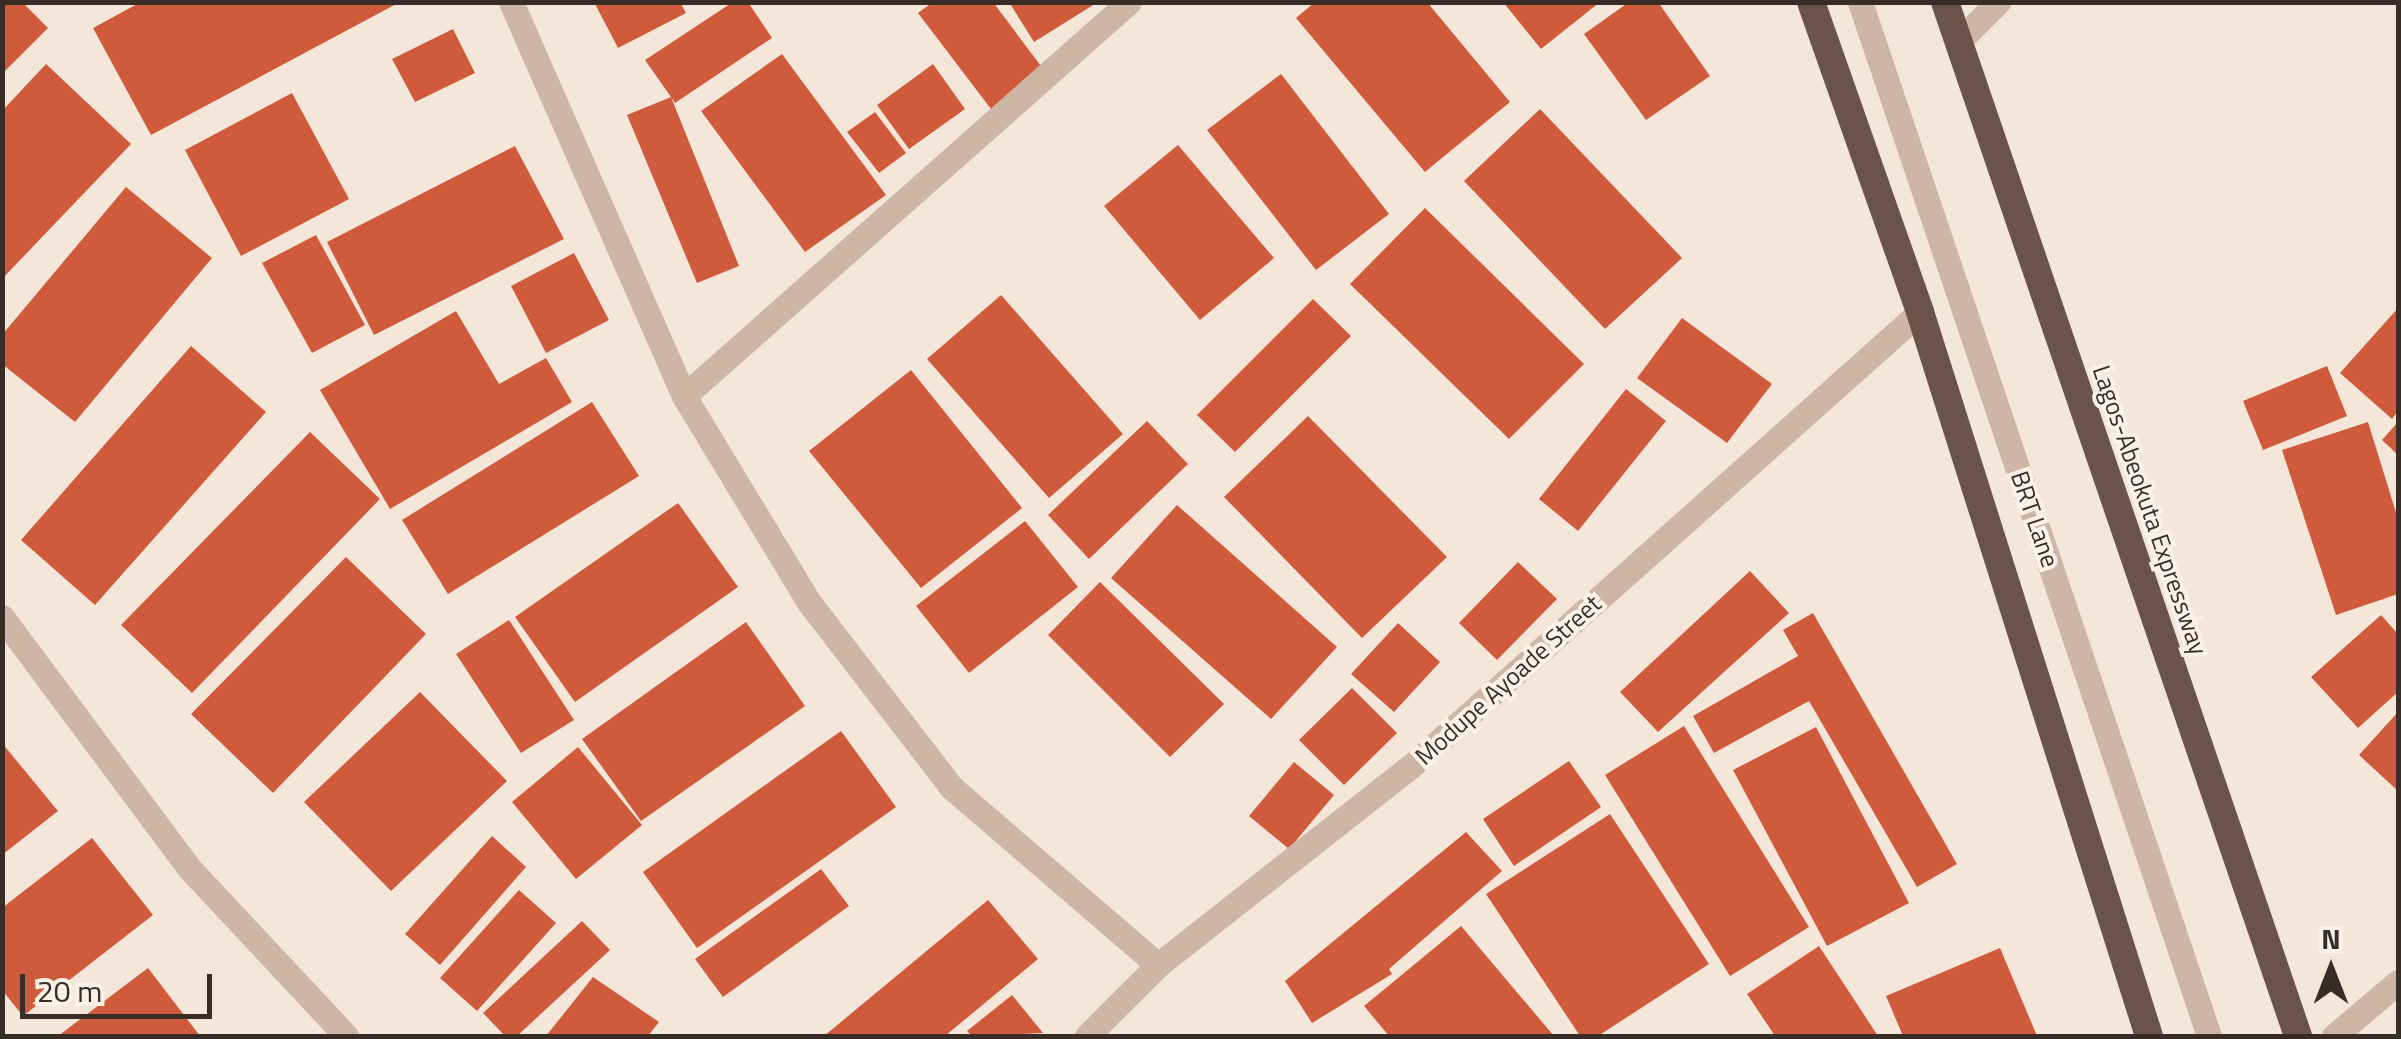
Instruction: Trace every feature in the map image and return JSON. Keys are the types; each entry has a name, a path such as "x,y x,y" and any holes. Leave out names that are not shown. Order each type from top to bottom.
{"highway":[{"path":"1812,2 1920,312 2149,1036"},
{"name":"Lagos-Abeokuta Expressway","path":"1945,2 2298,1036"}],"street":[{"path":"510,2 684,396 808,601 951,787 1158,965"},
{"path":"684,396 1129,2"},
{"name":"BRT Lane","path":"1860,2 2209,1036"},
{"path":"1958,42 1998,2"},
{"name":"Modupe Ayoade Street","path":"1087,1036 1158,965 1410,767 1920,312"},
{"path":"2,617 189,868 346,1036"},
{"path":"2334,1036 2398,982"}],"building":[{"path":"2,2 22,2 48,28 2,74"},
{"path":"141,2 400,2 151,135 93,28"},
{"path":"594,2 680,2 686,13 618,48"},
{"path":"733,2 748,2 772,38 675,103 645,60"},
{"path":"933,2 993,2 1044,70 991,109 918,13"},
{"path":"1009,2 1098,2 1034,42"},
{"path":"1315,2 1427,2 1510,102 1425,172 1296,18"},
{"path":"1503,2 1600,2 1541,49"},
{"path":"1629,2 1658,2 1710,76 1646,120 1584,34"},
{"path":"453,29 475,73 415,102 392,59"},
{"path":"782,54 886,195 805,252 701,111"},
{"path":"46,64 131,144 2,279 2,111"},
{"path":"933,64 965,109 909,149 877,105"},
{"path":"1281,74 1389,214 1316,270 1207,130"},
{"path":"292,93 349,199 241,256 185,150"},
{"path":"671,97 739,266 697,283 627,115"},
{"path":"1540,109 1682,258 1605,329 1464,181"},
{"path":"875,112 906,153 879,173 847,132"},
{"path":"1178,145 1274,258 1200,320 1104,206"},
{"path":"515,146 564,239 374,335 327,242"},
{"path":"126,187 212,258 75,422 2,364 2,335"},
{"path":"1425,208 1584,364 1509,439 1350,284"},
{"path":"316,235 365,325 312,353 262,263"},
{"path":"574,253 609,320 546,353 511,286"},
{"path":"1001,295 1123,434 1049,498 927,359"},
{"path":"1313,299 1351,336 1235,452 1197,415"},
{"path":"2398,308 2398,411 2392,419 2340,373"},
{"path":"456,311 499,384 546,358 572,402 390,509 320,390"},
{"path":"1682,318 1772,384 1727,443 1637,378"},
{"path":"191,346 266,412 95,605 21,540"},
{"path":"2327,366 2347,416 2263,450 2243,401"},
{"path":"911,370 1022,508 921,588 809,451"},
{"path":"1626,389 1666,421 1578,531 1539,499"},
{"path":"592,402 639,476 448,594 402,520"},
{"path":"1308,416 1447,557 1362,638 1224,497"},
{"path":"1147,421 1188,464 1089,559 1048,515"},
{"path":"2368,422 2398,519 2398,594 2336,615 2282,450"},
{"path":"2398,422 2398,455 2382,440"},
{"path":"310,432 380,499 192,693 121,625"},
{"path":"678,503 738,587 575,702 515,617"},
{"path":"1177,505 1337,647 1271,719 1111,578"},
{"path":"1025,521 1078,587 969,673 916,606"},
{"path":"346,557 426,634 273,793 191,714"},
{"path":"1518,562 1557,599 1497,660 1459,623"},
{"path":"1750,571 1789,613 1658,732 1620,692"},
{"path":"1100,582 1224,704 1170,757 1048,635"},
{"path":"1813,613 1957,864 1917,887 1809,701 1714,753 1693,716 1798,656 1783,630"},
{"path":"2381,615 2398,634 2398,692 2358,728 2311,677"},
{"path":"509,620 574,720 521,753 456,654"},
{"path":"746,622 805,706 641,821 582,739"},
{"path":"1398,623 1440,662 1394,712 1351,674"},
{"path":"1352,688 1397,733 1344,785 1299,740"},
{"path":"420,692 507,781 391,891 304,802"},
{"path":"2398,712 2398,791 2359,755"},
{"path":"1684,726 1809,927 1730,976 1605,775"},
{"path":"1816,727 1909,903 1827,946 1733,770"},
{"path":"841,731 896,807 697,948 643,872"},
{"path":"2,743 58,811 2,855"},
{"path":"578,747 642,825 576,879 512,802"},
{"path":"1569,761 1601,807 1514,866 1483,819"},
{"path":"1294,762 1334,795 1289,849 1249,816"},
{"path":"1610,814 1709,964 1598,1036 1580,1036 1486,894"},
{"path":"1466,832 1502,871 1389,969 1392,974 1312,1023 1285,981"},
{"path":"492,836 526,867 440,965 405,934"},
{"path":"92,838 153,915 23,1016 2,990 2,908"},
{"path":"821,869 849,906 723,997 695,959"},
{"path":"519,890 556,923 477,1011 440,978"},
{"path":"988,900 1038,959 945,1036 824,1036"},
{"path":"582,921 610,950 517,1036 505,1036 483,1013"},
{"path":"1461,926 1554,1036 1389,1036 1364,1006"},
{"path":"1819,946 1878,1036 1775,1036 1747,994"},
{"path":"2000,948 2037,1036 1903,1036 1886,996"},
{"path":"148,968 200,1036 58,1036"},
{"path":"593,977 659,1022 648,1036 546,1036"},
{"path":"1012,995 1043,1033 972,1036 967,1031"}]}
